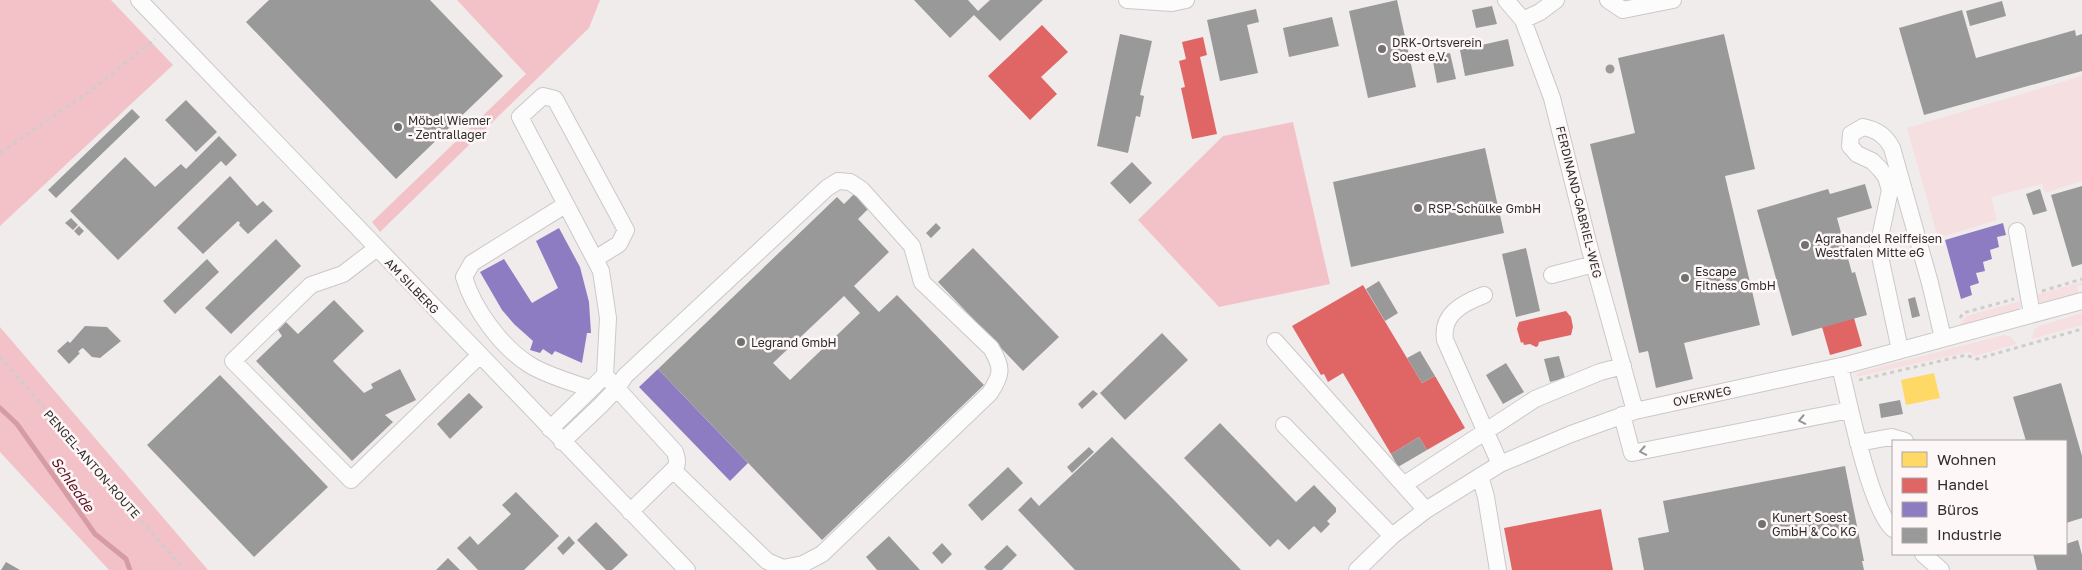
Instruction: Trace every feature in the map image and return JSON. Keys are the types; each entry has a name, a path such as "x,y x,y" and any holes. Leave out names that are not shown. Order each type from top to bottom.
{"street":[{"name":"AM SILBERG","path":"139,0 687,570"},
{"path":"1127,0 1172,3 1186,0"},
{"name":"FERDINAND-GABRIEL-WEG","path":"1506,0 1523,20 1552,98 1594,264 1623,366 1632,453 1850,410"},
{"path":"1523,20 1540,12 1556,0"},
{"path":"1608,0 1623,10 1673,0"},
{"path":"550,429 605,375 608,318 601,271 594,259 565,205 520,117 543,96 555,99 626,230 619,244 594,259"},
{"path":"1900,350 1878,247 1890,190 1886,177 1880,169 1872,161 1857,154 1850,146 1851,134 1863,127 1876,130 1884,136 1892,148 1946,338"},
{"path":"562,442 616,388 625,376 684,320 827,188 838,181 850,182 862,190 912,246 922,282 991,348 999,362 1000,378 990,393 822,554 803,564 783,568 767,561 673,470"},
{"path":"565,205 472,262 464,277 469,294 494,333 522,358 530,365 591,389"},
{"path":"2017,232 2032,314"},
{"path":"377,248 343,274 311,285 233,361 351,480 480,356"},
{"path":"1552,275 1594,264"},
{"path":"1484,295 1469,301 1455,310 1447,320 1443,331 1445,340 1500,464"},
{"name":"OVERWEG","path":"1357,570 1392,536 1426,510 1500,464 1571,434 1628,413 1840,366 2082,300"},
{"path":"1275,341 1426,510"},
{"path":"1404,484 1486,433 1535,399 1600,372 1623,366"},
{"path":"1840,366 1858,443 1884,517 1892,528"},
{"path":"605,375 675,452 678,460 676,467 630,512"},
{"path":"1284,425 1392,536"},
{"path":"1858,443 1891,437 1902,440"},
{"path":"1480,476 1486,497 1498,570"},
{"path":"1925,555 1940,564"}],"path":[{"path":"0,153 90,91 166,29"},
{"path":"1946,338 1963,313 2082,279"},
{"path":"1844,384 1966,355 1977,359 2082,329"},
{"name":"PENGEL-ANTON-ROUTE","path":"0,357 184,570"}],"shaded area":[{"path":"0,0 111,0 173,65 0,226"},
{"path":"457,0 600,0 589,28 380,232 372,222 526,74"},
{"path":"2082,76 2082,181 2045,193 2042,184 1991,197 1997,220 1938,238 1907,128"},
{"path":"1293,122 1330,284 1219,307 1138,220 1223,136"},
{"path":"2082,282 2082,285 2077,286 2079,294 2044,305 2036,299 2035,295"},
{"path":"2020,301 2021,309 2018,312 1959,326 1966,316"},
{"path":"2082,313 2082,325 2032,339 2034,330 2039,326"},
{"path":"0,327 208,570 109,570 0,452"},
{"path":"2004,335 2010,336 2017,344 1975,356 1969,352 1855,377 1858,373 1864,371"}],"building: Wohnen":[{"path":"1934,373 1940,398 1906,405 1901,380"}],"building: Handel":[{"path":"1042,25 1068,52 1041,77 1057,94 1030,120 988,76"},
{"path":"1203,37 1207,55 1200,57 1217,134 1192,139 1181,88 1185,87 1179,61 1186,59 1182,42"},
{"path":"1363,285 1422,383 1435,376 1465,428 1427,450 1419,437 1391,454 1343,373 1328,382 1324,374 1321,375 1292,326"},
{"path":"1566,311 1571,317 1573,327 1571,335 1539,342 1536,347 1521,343 1517,329 1519,322"},
{"path":"1854,318 1862,346 1830,355 1822,327"},
{"path":"1601,509 1613,570 1512,570 1504,528"}],"building: Büros":[{"path":"2003,223 2006,235 1997,237 1999,247 1990,250 1992,259 1983,262 1985,271 1976,273 1979,283 1970,286 1972,295 1961,299 1945,240"},
{"path":"559,228 580,267 589,302 591,333 587,333 582,363 555,351 552,355 543,349 540,353 530,350 533,341 502,310 480,272 504,259 532,303 558,288 536,241"},
{"path":"658,369 748,463 730,481 639,387"}],"building: Industrie":[{"name":"Möbel Wiemer - Zentrallager","path":"269,0 430,0 503,76 396,179 246,22"},
{"path":"914,0 968,0 978,11 990,0 1043,0 1000,41 974,15 950,38"},
{"name":"DRK-Ortsverein Soest e.V.","path":"1397,0 1416,87 1368,98 1349,11"},
{"path":"2002,1 2006,16 1970,26 1966,11"},
{"path":"1492,6 1497,24 1476,28 1472,10"},
{"path":"1256,9 1259,22 1247,25 1258,73 1220,81 1207,20"},
{"path":"1962,10 1976,58 2075,30 2076,36 2082,34 2082,71 1924,115 1899,28"},
{"path":"1332,17 1339,46 1289,57 1283,28"},
{"path":"1120,34 1152,41 1140,95 1144,96 1140,117 1136,116 1128,153 1097,146"},
{"path":"1724,34 1755,169 1725,176 1760,325 1684,343 1693,379 1656,388 1648,351 1639,353 1590,144 1635,133 1618,58"},
{"path":"1508,39 1514,66 1465,76 1460,50"},
{"path":"1450,53 1456,79 1437,83 1432,56"},
{"path":"1610,65 1614,69 1610,73 1606,69"},
{"path":"186,100 217,132 196,152 165,120"},
{"path":"132,109 140,117 56,198 48,190"},
{"path":"219,136 237,155 226,166 221,161 118,260 70,211 125,157 155,187 181,164 186,169"},
{"name":"RSP-Schülke GmbH","path":"1485,148 1504,233 1351,267 1333,182"},
{"path":"1132,162 1152,183 1130,204 1110,183"},
{"path":"230,176 257,206 263,201 273,211 248,234 239,225 238,221 203,254 177,228"},
{"name":"Agrahandel Reiffeisen Westfalen Mitte eG","path":"1865,184 1872,208 1837,218 1852,273 1855,272 1867,315 1792,336 1757,210 1828,189 1830,194"},
{"path":"2082,186 2082,264 2072,267 2051,195"},
{"path":"2040,189 2047,211 2033,215 2026,194"},
{"path":"854,194 868,209 858,219 889,252 854,286 879,312 897,295 984,385 822,540 658,369 837,197 844,204","holes":["844,296 860,313 790,380 773,363"]},
{"path":"71,218 78,225 73,230 65,223"},
{"path":"936,223 941,228 931,238 926,233"},
{"path":"79,226 84,231 79,236 74,231"},
{"path":"276,239 301,266 231,334 205,308"},
{"path":"973,248 1059,337 1023,371 938,282"},
{"path":"1526,248 1540,311 1516,317 1502,254"},
{"path":"207,259 219,272 175,314 163,301"},
{"path":"1379,281 1398,313 1385,321 1366,289"},
{"path":"1915,297 1920,316 1912,318 1908,299"},
{"path":"334,300 364,331 333,361 364,393 373,388 371,384 400,369 416,400 385,415 393,422 352,461 256,361 282,336 278,330 286,322 298,334"},
{"path":"85,326 107,327 121,341 100,358 92,357 83,348 69,364 57,351 68,341 70,343"},
{"path":"1162,333 1188,360 1125,420 1100,393"},
{"path":"1420,351 1435,376 1422,383 1407,358"},
{"path":"1559,356 1565,378 1550,382 1544,359"},
{"path":"1506,363 1524,392 1503,404 1486,375"},
{"path":"220,375 328,487 254,557 147,445"},
{"path":"2061,383 2082,456 2082,518 2067,523 2067,440 2026,440 2013,397"},
{"path":"1093,390 1098,394 1082,409 1078,404"},
{"path":"469,393 483,407 450,439 437,424"},
{"path":"1900,400 1903,414 1881,418 1879,404"},
{"path":"1220,423 1296,502 1314,485 1336,508 1336,512 1327,521 1330,524 1321,533 1314,526 1289,550 1278,539 1270,547 1184,458"},
{"path":"1112,437 1241,570 1075,570 1018,510 1031,497 1039,506"},
{"path":"1419,437 1427,450 1398,467 1391,454"},
{"path":"1089,447 1094,452 1072,473 1067,467"},
{"name":"Kunert Soest GmbH & Co KG","path":"1845,466 1864,561 1862,561 1864,570 1644,570 1638,538 1669,532 1663,501"},
{"path":"1008,467 1023,483 982,521 968,505"},
{"path":"516,492 559,536 524,570 478,570 457,548 470,536 478,545 511,514 502,505"},
{"path":"596,522 628,555 612,570 606,570 577,540"},
{"path":"569,536 575,543 563,555 557,548"},
{"path":"889,536 920,570 877,570 866,557"},
{"path":"2078,540 2082,555 2082,570 2037,570 2033,555 2067,555 2067,544"},
{"path":"942,543 952,554 942,564 932,553"},
{"path":"1007,545 1017,555 1002,570 987,570 984,567"},
{"path":"448,558 460,570 436,570"},
{"path":"6,562 20,570 1,570"}],"waterway":[{"name":"Schledde","path":"0,408 17,424 95,534 126,559 130,570"}],"place":[{"name":"DRK-Ortsverein Soest e.V.","path":"1382,49"},
{"name":"Möbel Wiemer - Zentrallager","path":"398,127"},
{"name":"RSP-Schülke GmbH","path":"1418,208"},
{"name":"Agrahandel Reiffeisen Westfalen Mitte eG","path":"1805,245"},
{"name":"Escape Fitness GmbH","path":"1685,278"},
{"name":"Legrand GmbH","path":"741,342"},
{"name":"Kunert Soest GmbH & Co KG","path":"1762,524"}]}
